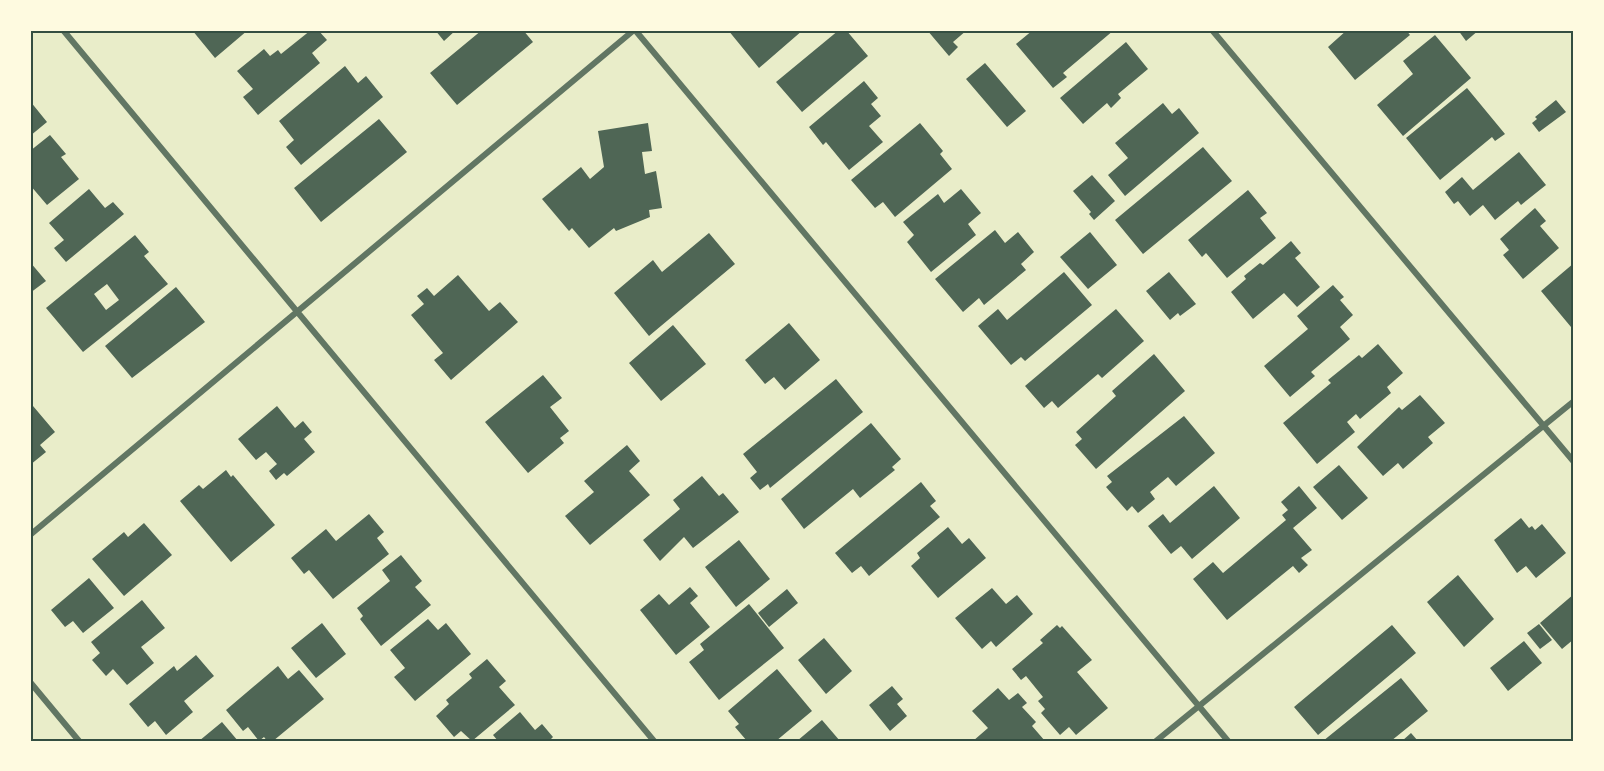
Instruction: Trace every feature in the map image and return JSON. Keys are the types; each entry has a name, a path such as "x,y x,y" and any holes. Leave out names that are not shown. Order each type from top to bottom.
{"street":[{"path":"63,30 654,741"},
{"path":"30,535 635,30 1228,741"},
{"path":"1212,30 1574,462"},
{"path":"1156,741 1574,401"},
{"path":"30,682 79,741"}],"building":[{"path":"192,30 248,30 215,58"},
{"path":"311,30 318,30 327,40 312,53 320,63 258,115 243,97 253,89 237,71 264,49 270,56 278,50 281,54"},
{"path":"435,30 456,30 444,41"},
{"path":"482,30 523,30 533,42 457,105 430,73"},
{"path":"728,30 803,30 759,68"},
{"path":"839,30 846,30 868,56 802,112 776,82"},
{"path":"927,30 967,30 953,42 958,47 949,56"},
{"path":"1033,30 1114,30 1063,73 1067,77 1053,88 1016,44"},
{"path":"1347,30 1406,30 1410,35 1355,80 1328,47"},
{"path":"1458,30 1479,30 1466,41"},
{"path":"1435,35 1471,78 1403,136 1377,105 1413,74 1403,61"},
{"path":"1126,42 1148,69 1118,94 1121,98 1111,108 1107,103 1083,124 1060,98"},
{"path":"985,63 1026,111 1007,127 966,79"},
{"path":"345,66 358,83 366,76 383,97 301,165 286,147 294,140 279,121"},
{"path":"864,81 878,98 871,104 881,116 869,126 883,142 849,170 826,142 823,145 809,127"},
{"path":"1467,88 1505,134 1495,141 1492,137 1440,180 1406,138"},
{"path":"1556,100 1566,112 1539,132 1532,123 1537,119 1535,117"},
{"path":"30,101 47,122 30,136"},
{"path":"1163,103 1172,114 1179,108 1199,133 1125,196 1108,175 1128,158 1115,143"},
{"path":"379,119 407,152 321,222 294,188"},
{"path":"648,123 652,151 642,152 645,174 656,171 662,208 649,210 650,217 616,231 614,228 589,248 572,228 569,231 542,199 581,167 590,179 604,167 598,131"},
{"path":"920,123 943,151 940,154 952,169 895,217 883,202 875,208 851,180"},
{"path":"50,135 66,154 61,157 79,179 47,205 30,185 30,151"},
{"path":"1203,147 1232,181 1143,254 1115,220"},
{"path":"1519,152 1546,185 1521,205 1518,201 1495,220 1483,205 1470,216 1458,201 1454,204 1445,192 1462,177 1473,190"},
{"path":"1092,175 1115,201 1094,220 1089,214 1091,212 1073,191"},
{"path":"89,189 105,208 113,202 124,214 66,262 54,248 64,240 49,223"},
{"path":"961,189 981,213 968,224 976,235 931,272 907,242 914,235 903,222 938,194 944,203"},
{"path":"1248,190 1267,213 1260,218 1276,238 1227,278 1206,253 1202,257 1188,240"},
{"path":"1535,208 1546,221 1540,226 1559,248 1523,279 1503,255 1509,250 1500,239"},
{"path":"995,230 1005,243 1018,232 1034,252 1021,264 1026,270 984,305 979,298 963,312 935,279"},
{"path":"1090,232 1117,265 1088,289 1060,257"},
{"path":"709,233 735,264 649,336 614,293 653,260 662,272"},
{"path":"135,235 149,252 144,256 168,284 83,352 46,308","holes":["107,284 119,300 106,310 94,294"]},
{"path":"1291,241 1301,253 1295,258 1320,287 1297,307 1284,293 1253,319 1231,292 1246,279 1244,276 1260,263 1263,265"},
{"path":"30,262 46,281 30,293"},
{"path":"1574,263 1574,324 1571,327 1541,291"},
{"path":"1064,272 1092,305 1025,361 1021,357 1011,365 978,326 998,309 1007,320"},
{"path":"1169,272 1196,304 1180,316 1178,313 1170,320 1146,291"},
{"path":"458,275 489,311 500,302 518,322 451,380 434,360 443,353 411,315 424,304 417,296 427,288 434,296"},
{"path":"1333,285 1344,297 1340,300 1353,315 1340,327 1350,339 1311,372 1315,376 1290,397 1264,366 1308,329 1297,316"},
{"path":"176,287 205,322 132,378 105,346"},
{"path":"1116,309 1144,341 1102,378 1098,374 1058,408 1052,401 1044,408 1025,386"},
{"path":"789,323 820,360 785,390 774,377 765,384 745,360"},
{"path":"673,325 706,364 661,401 629,363"},
{"path":"1378,344 1403,373 1387,387 1391,393 1360,419 1356,414 1347,422 1355,432 1317,464 1283,423 1331,383 1328,380 1359,355 1362,358"},
{"path":"1154,354 1185,391 1096,469 1075,445 1082,439 1076,432 1116,396 1112,391"},
{"path":"543,375 562,398 550,407 569,431 560,438 564,443 528,473 485,422"},
{"path":"836,379 863,412 770,488 768,484 760,490 750,478 757,472 743,454"},
{"path":"1420,395 1445,423 1428,437 1433,443 1403,469 1398,463 1383,476 1357,447 1399,407 1402,410"},
{"path":"33,406 55,432 40,445 46,452 30,465 30,409"},
{"path":"277,406 295,428 303,421 312,432 304,439 315,452 287,476 284,473 276,480 269,471 277,464 266,452 256,460 238,439"},
{"path":"1184,416 1215,453 1176,486 1168,477 1150,492 1155,499 1138,513 1132,506 1127,511 1106,487 1112,482 1107,476"},
{"path":"871,423 901,459 892,467 895,470 860,498 853,489 804,529 781,499"},
{"path":"627,445 640,461 629,471 650,495 590,545 565,516 594,492 584,481"},
{"path":"1339,465 1368,498 1342,520 1313,487"},
{"path":"226,470 231,477 233,475 275,525 231,562 180,501 199,485 203,489"},
{"path":"702,476 719,496 723,493 739,512 693,548 684,537 660,561 643,540 680,509 673,500"},
{"path":"921,482 936,501 930,506 940,517 869,576 861,566 852,573 835,553"},
{"path":"1214,486 1240,518 1192,559 1181,546 1171,554 1148,526 1163,514 1170,523"},
{"path":"1299,486 1317,508 1293,528 1312,550 1301,558 1308,565 1299,573 1293,566 1227,620 1193,579 1213,562 1223,573 1286,520 1282,515 1288,510 1281,502"},
{"path":"369,514 384,532 377,538 389,554 333,599 309,570 304,574 291,558 326,529 336,541"},
{"path":"1521,518 1529,528 1532,526 1535,530 1542,524 1566,553 1536,578 1526,566 1517,573 1494,540"},
{"path":"144,523 172,555 124,596 92,559 124,532 128,537"},
{"path":"948,527 962,544 969,538 986,558 938,598 911,566 920,558 917,553"},
{"path":"739,540 770,579 736,607 705,567"},
{"path":"401,555 422,581 415,587 431,605 381,646 360,619 363,616 357,608 390,581 382,570"},
{"path":"1458,575 1494,619 1464,647 1427,602"},
{"path":"89,578 114,608 83,633 73,621 65,627 51,610"},
{"path":"690,587 698,596 690,603 710,627 676,655 640,610 659,594 669,605"},
{"path":"992,588 1006,604 1017,595 1033,614 996,647 991,641 982,649 955,618"},
{"path":"787,589 798,603 769,627 758,613"},
{"path":"1574,594 1574,639 1562,649 1540,623"},
{"path":"142,600 165,628 141,647 154,663 127,685 113,669 106,676 92,660 100,653 91,642"},
{"path":"749,604 784,648 719,700 689,662 704,650 700,644"},
{"path":"428,619 438,630 446,623 471,654 415,701 394,677 405,668 390,650"},
{"path":"322,623 346,654 316,678 291,648"},
{"path":"1539,624 1552,640 1540,649 1527,633"},
{"path":"1057,625 1060,628 1062,626 1092,660 1077,672 1108,708 1076,735 1069,727 1060,735 1041,713 1045,709 1038,701 1043,697 1026,676 1021,680 1012,669 1043,643 1040,640"},
{"path":"1392,625 1416,653 1318,735 1294,707"},
{"path":"824,638 852,671 826,694 798,660"},
{"path":"1524,641 1542,663 1508,691 1490,668"},
{"path":"196,655 214,676 184,701 193,712 166,735 155,721 148,727 129,704 174,666 177,671"},
{"path":"487,659 506,681 499,687 515,705 472,741 461,731 454,737 436,716 449,704 446,700 472,678 469,674"},
{"path":"278,666 288,679 299,670 324,699 273,741 267,741 264,737 259,741 248,727 243,731 226,710"},
{"path":"777,669 812,711 776,741 747,741 735,727 739,724 728,711"},
{"path":"1401,678 1428,711 1391,741 1323,741"},
{"path":"892,686 903,699 897,704 907,716 890,731 869,705"},
{"path":"998,688 1009,700 1018,693 1027,703 1022,707 1036,722 1032,726 1045,741 973,741 988,728 972,711"},
{"path":"520,712 535,730 542,724 553,737 549,741 498,741 493,735"},
{"path":"822,720 840,741 797,741"},
{"path":"222,722 238,741 199,741"},
{"path":"1411,733 1418,741 1402,741"}]}
